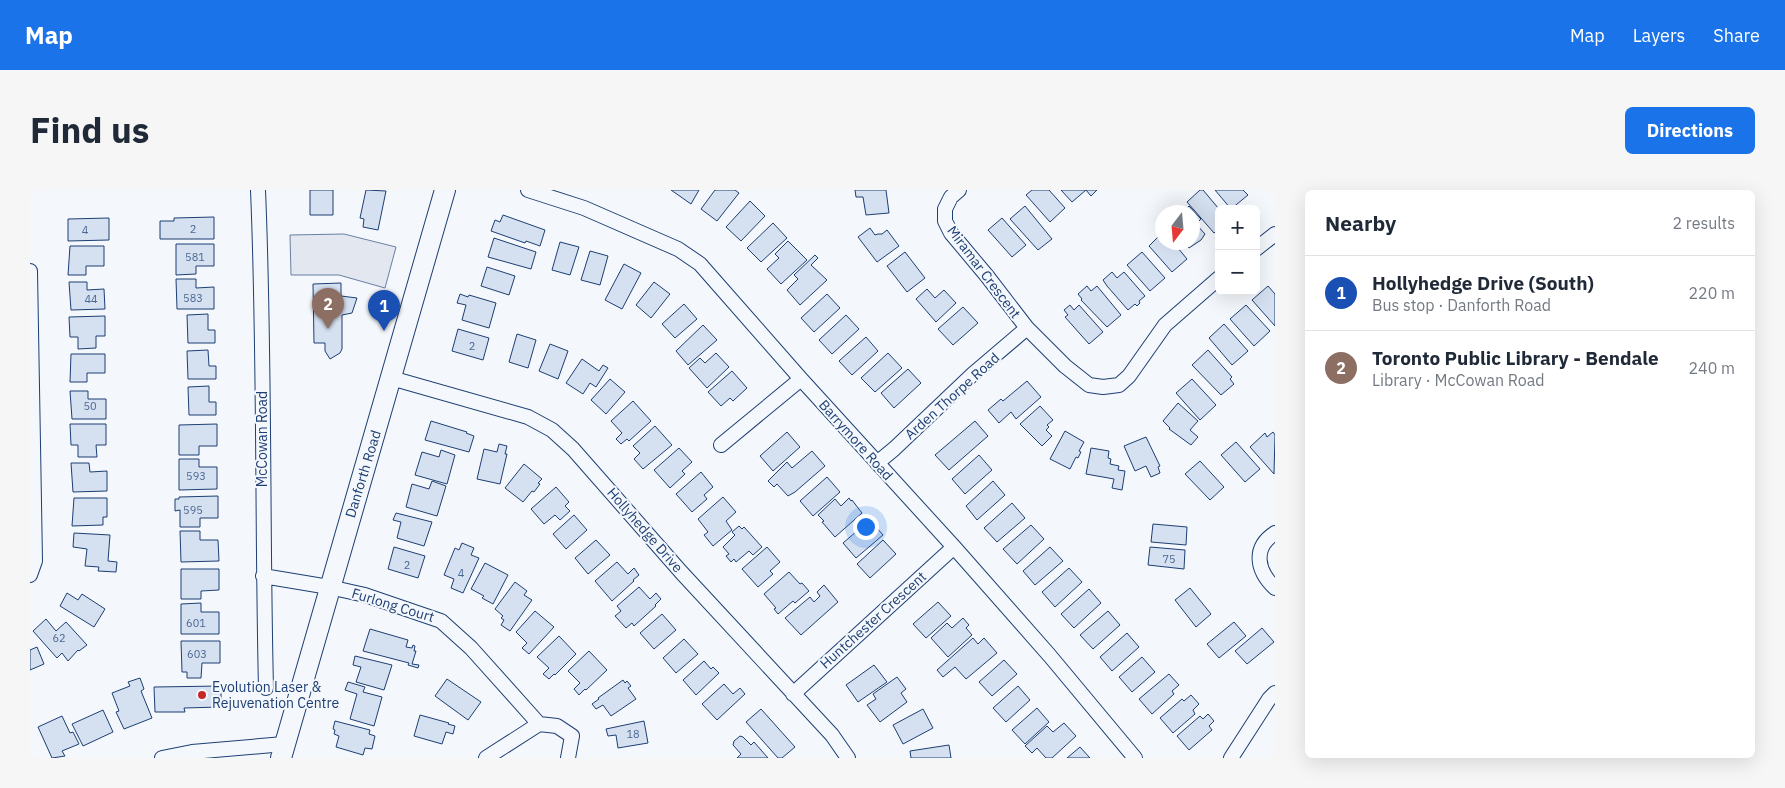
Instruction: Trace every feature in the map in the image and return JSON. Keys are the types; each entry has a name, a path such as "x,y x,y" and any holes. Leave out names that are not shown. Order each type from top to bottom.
{"main road":[{"name":"Danforth Road","path":"283,751 445,190"}],"street":[{"name":"McCowan Road","path":"258,190 261,254 263,576 266,688"},
{"name":"Barrymore Road","path":"528,190 584,208 678,249 700,264 1050,656 1135,758"},
{"name":"Miramar Crescent","path":"959,190 951,197 945,209 946,221 951,233 988,276 1027,328"},
{"path":"1260,246 1275,234"},
{"path":"30,271 35,561 30,575"},
{"path":"1027,328 1065,366 1089,386 1119,385 1129,376 1165,325 1215,281"},
{"name":"Arden Thorpe Road","path":"877,463 894,450 973,374 1027,328"},
{"name":"Hollyhedge Drive","path":"391,378 528,417 552,430 573,449 681,572 832,735 848,758"},
{"path":"721,445 801,379"},
{"path":"1275,533 1267,538 1260,555 1262,574 1275,588"},
{"name":"Huntchester Crescent","path":"792,694 954,547"},
{"name":"Furlong Court","path":"263,576 365,595 441,621 471,648 539,724"},
{"path":"1231,758 1269,699 1275,693"},
{"path":"486,758 539,724 557,726 572,736 568,758"},
{"path":"162,758 192,752 283,751"}],"shaded area":[{"path":"344,234 396,247 385,288 339,275 291,275 290,235"}],"building":[{"path":"310,190 333,190 333,215 310,215"},
{"path":"366,190 386,191 378,230 363,227 364,219 360,218"},
{"path":"671,190 699,190 691,204"},
{"path":"715,190 735,190 739,193 717,221 701,209"},
{"path":"855,190 886,190 889,213 866,215 863,197 856,197"},
{"path":"1032,190 1049,190 1065,208 1050,222 1026,195"},
{"path":"1061,190 1086,190 1072,202"},
{"path":"1086,190 1097,190 1091,196"},
{"path":"1200,190 1203,190 1216,205 1215,232 1200,217 1200,205 1190,205 1187,202"},
{"path":"1215,190 1243,190 1248,195 1236,205 1228,205"},
{"path":"750,201 765,216 741,241 726,227"},
{"path":"1025,206 1052,239 1038,250 1010,219"},
{"path":"503,215 545,230 540,246 526,241 525,243 491,231 495,220 500,222"},
{"path":"214,217 214,239 160,239 160,221 174,221 174,218"},
{"path":"109,218 109,240 68,241 68,219"},
{"path":"1002,218 1026,245 1012,257 988,230"},
{"path":"773,223 787,238 761,262 747,248"},
{"path":"870,228 875,235 882,234 887,230 899,246 877,262 858,237"},
{"path":"1200,228 1205,234 1200,241"},
{"path":"494,238 536,252 531,269 488,257"},
{"path":"1155,240 1155,250 1180,250 1187,259 1172,272 1149,246"},
{"path":"788,241 807,260 781,284 767,269 779,258 775,254"},
{"path":"560,242 579,247 570,275 552,270"},
{"path":"176,244 214,244 214,266 196,266 196,274 176,275"},
{"path":"70,246 104,246 104,266 86,266 86,275 68,275"},
{"path":"590,251 608,256 600,285 581,280"},
{"path":"905,252 925,278 907,292 887,266"},
{"path":"1142,252 1165,278 1150,291 1127,265"},
{"path":"815,255 818,258 811,265 827,280 800,305 787,290 798,279 794,275"},
{"path":"624,264 641,273 622,309 605,300"},
{"path":"487,267 515,276 509,295 481,286"},
{"path":"1112,272 1117,278 1124,272 1145,296 1139,301 1140,303 1137,306 1135,304 1128,310 1107,286 1103,280"},
{"path":"176,279 196,279 196,288 214,287 214,309 177,309"},
{"path":"69,282 87,282 87,290 104,289 105,309 71,310"},
{"path":"654,282 670,294 651,318 636,305"},
{"path":"341,283 341,296 357,298 352,313 342,315 342,349 340,353 330,359 325,351 325,343 314,343 313,284"},
{"path":"1087,286 1091,291 1097,286 1121,315 1107,327 1081,300 1078,294"},
{"path":"1268,286 1275,294 1275,326 1252,300 1260,295"},
{"path":"927,289 935,298 944,290 956,303 936,322 916,299"},
{"path":"460,294 496,303 489,328 462,320 466,305 457,303"},
{"path":"827,294 840,308 814,332 801,318"},
{"path":"684,304 697,319 675,338 662,324"},
{"path":"1070,305 1074,310 1079,305 1103,332 1089,344 1065,317 1068,315 1064,310"},
{"path":"1246,305 1270,331 1254,346 1230,319"},
{"path":"963,307 978,323 953,345 938,329"},
{"path":"208,314 208,330 215,330 215,343 188,343 187,315"},
{"path":"846,315 859,329 832,354 819,340"},
{"path":"105,316 105,336 96,336 96,348 78,349 78,337 70,337 69,317"},
{"path":"1224,324 1248,351 1232,365 1209,338"},
{"path":"703,325 717,340 688,365 676,351"},
{"path":"458,329 489,338 483,360 452,351"},
{"path":"517,334 536,340 528,368 509,362"},
{"path":"866,337 878,351 852,375 839,361"},
{"path":"550,344 568,351 558,379 539,371"},
{"path":"208,350 209,366 216,366 216,379 188,379 187,351"},
{"path":"1208,350 1232,377 1230,379 1234,384 1221,395 1192,365"},
{"path":"716,353 729,367 707,388 689,368 700,358 705,363"},
{"path":"888,353 902,368 875,392 861,378"},
{"path":"71,354 105,354 105,373 87,373 87,382 70,382"},
{"path":"582,359 599,371 603,365 608,368 596,387 590,383 583,394 566,383"},
{"path":"908,369 921,383 894,408 881,393"},
{"path":"732,371 747,388 733,401 730,398 721,406 708,392"},
{"path":"610,379 625,392 606,414 591,400"},
{"path":"1192,379 1216,405 1200,420 1176,393"},
{"path":"1027,381 1041,397 1016,419 1011,412 999,423 988,410 1001,399 1003,401"},
{"path":"209,386 209,402 216,402 216,415 189,415 188,387"},
{"path":"70,391 88,391 88,399 106,399 106,419 72,419"},
{"path":"633,401 651,421 629,441 627,439 621,444 616,439 622,433 611,421"},
{"path":"1178,403 1198,421 1190,430 1198,437 1191,445 1169,429 1163,421"},
{"path":"1040,406 1053,420 1047,425 1049,427 1046,430 1052,436 1042,446 1020,424"},
{"path":"431,421 474,436 469,452 425,440"},
{"path":"975,421 988,436 949,470 935,455"},
{"path":"70,424 106,424 106,445 96,445 97,457 78,457 78,445 71,445"},
{"path":"217,424 217,446 199,446 199,455 179,455 179,425"},
{"path":"655,426 672,445 643,469 634,459 640,453 633,446"},
{"path":"1065,431 1084,442 1079,451 1081,452 1078,458 1076,457 1070,469 1050,459"},
{"path":"787,432 800,447 773,471 760,456"},
{"path":"1273,432 1275,435 1274,474 1250,447 1265,433 1267,437"},
{"path":"1146,437 1160,466 1158,467 1160,473 1151,477 1146,466 1135,471 1124,446"},
{"path":"1236,442 1260,469 1245,482 1221,455"},
{"path":"499,444 507,446 500,484 477,479 484,449 497,452"},
{"path":"679,448 692,462 682,471 685,474 670,488 654,470"},
{"path":"1091,448 1109,451 1108,458 1111,459 1110,464 1119,466 1118,470 1125,471 1122,490 1112,488 1114,479 1086,474"},
{"path":"441,450 455,455 447,484 415,475 422,452 439,457"},
{"path":"812,451 825,466 795,492 788,496 777,484 774,487 768,481 787,462 792,468"},
{"path":"979,455 992,470 965,494 952,479"},
{"path":"179,459 199,459 199,467 217,467 217,489 179,490"},
{"path":"1200,461 1224,487 1210,500 1185,474"},
{"path":"71,463 89,463 90,472 107,471 107,491 73,492"},
{"path":"524,464 542,479 534,492 532,491 523,502 505,488"},
{"path":"701,472 713,487 704,495 707,499 692,512 676,494"},
{"path":"827,477 840,492 813,516 800,501"},
{"path":"432,481 446,486 437,516 406,507 412,484 429,489"},
{"path":"993,481 1005,495 977,520 966,506"},
{"path":"556,487 569,502 565,506 570,511 560,520 555,515 544,524 531,509"},
{"path":"218,496 218,518 200,518 200,527 180,527 180,510 175,511 175,499 179,499 179,497"},
{"path":"723,497 736,512 726,521 732,530 713,546 704,535 708,532 698,519"},
{"path":"74,498 107,498 107,517 103,517 103,525 72,526"},
{"path":"849,498 862,513 835,537 818,515 835,499 841,506"},
{"path":"1012,503 1025,518 997,542 984,528"},
{"path":"396,513 432,522 424,546 397,538 401,522 393,520"},
{"path":"574,515 587,530 566,549 553,534"},
{"path":"870,520 883,535 856,558 843,543"},
{"path":"1153,524 1187,527 1186,545 1151,542"},
{"path":"1031,525 1044,539 1017,564 1003,549"},
{"path":"739,526 742,529 744,527 762,547 753,555 749,551 736,562 734,559 731,562 726,556 729,554 723,547 735,535 732,532"},
{"path":"180,531 200,531 200,540 218,540 219,561 181,562"},
{"path":"74,533 110,535 108,561 117,562 116,572 98,571 99,567 85,566 87,549 73,547"},
{"path":"596,540 610,555 588,574 575,558"},
{"path":"883,540 896,554 870,578 857,564"},
{"path":"462,543 474,548 471,555 479,558 463,593 451,588 454,579 444,575 455,548 459,550"},
{"path":"394,547 425,556 418,578 388,569"},
{"path":"767,547 780,562 770,571 773,574 758,587 742,569"},
{"path":"1050,547 1063,561 1035,585 1023,571"},
{"path":"1150,547 1185,550 1184,569 1148,565"},
{"path":"617,562 628,574 634,568 639,575 612,601 595,581"},
{"path":"485,563 508,575 493,604 482,598 484,596 471,589"},
{"path":"1069,568 1082,582 1055,607 1042,592"},
{"path":"181,569 219,569 219,590 201,591 201,599 181,599"},
{"path":"789,572 809,591 795,603 793,601 778,614 774,609 776,608 764,594"},
{"path":"515,582 527,591 524,595 532,600 510,631 501,625 504,620 501,618 503,616 495,609"},
{"path":"824,585 838,602 801,635 785,618 810,597 814,602 820,596 817,592"},
{"path":"639,587 650,599 656,593 661,599 634,626 632,623 626,628 615,616 621,611 617,606"},
{"path":"1190,588 1211,614 1196,627 1175,600"},
{"path":"1089,589 1101,603 1074,628 1061,614"},
{"path":"67,593 78,600 82,594 105,609 94,627 60,606"},
{"path":"938,602 951,616 926,638 913,624"},
{"path":"201,603 201,612 219,612 219,634 181,634 181,604"},
{"path":"535,611 554,627 529,654 522,648 527,643 516,632"},
{"path":"1108,611 1120,625 1093,649 1080,635"},
{"path":"662,614 676,630 654,649 640,633"},
{"path":"963,618 969,625 966,628 972,635 948,657 931,638 947,623 952,628"},
{"path":"46,619 56,631 66,622 87,645 78,650 68,661 62,653 57,658 33,631"},
{"path":"1234,622 1246,636 1219,658 1207,644"},
{"path":"1262,628 1274,642 1247,664 1235,651"},
{"path":"370,629 408,640 406,647 412,648 413,645 415,646 414,651 416,651 412,664 419,665 418,668 408,665 409,663 363,651"},
{"path":"1127,633 1139,647 1112,671 1100,657"},
{"path":"559,636 576,654 549,679 543,674 549,668 537,657"},
{"path":"973,638 978,644 984,638 997,653 966,679 955,667 943,677 937,670"},
{"path":"684,639 698,654 676,673 663,658"},
{"path":"181,641 220,641 220,663 202,663 201,678 187,678 187,672 182,672"},
{"path":"37,647 44,664 30,670 30,650"},
{"path":"589,651 607,670 579,695 574,689 580,683 568,671"},
{"path":"355,656 392,665 384,690 356,682 361,667 353,665"},
{"path":"1142,657 1155,672 1132,692 1119,677"},
{"path":"1004,660 1017,674 992,696 979,682"},
{"path":"704,661 711,669 713,667 719,673 696,695 683,680"},
{"path":"874,665 887,682 858,702 846,685"},
{"path":"1169,674 1179,685 1172,691 1174,694 1152,714 1139,699"},
{"path":"897,677 906,689 901,693 907,702 880,722 867,705 876,699 873,694"},
{"path":"140,678 144,689 141,691 152,718 124,729 116,712 119,711 112,693 130,686 128,682"},
{"path":"447,679 481,702 468,720 435,696"},
{"path":"623,680 625,683 627,681 631,686 628,688 636,699 611,716 603,705 596,709 592,704"},
{"path":"348,682 365,687 363,692 382,697 374,726 350,719 357,694 345,690"},
{"path":"724,684 733,694 740,688 745,694 717,720 702,704"},
{"path":"221,686 221,707 184,708 185,712 155,712 154,687"},
{"path":"1018,686 1030,700 1006,722 993,708"},
{"path":"1191,695 1199,704 1193,710 1195,714 1173,733 1160,718 1182,699 1184,701"},
{"path":"1037,708 1049,722 1025,744 1012,730"},
{"path":"761,709 795,747 782,758 778,758 746,722"},
{"path":"923,709 933,728 903,744 893,725"},
{"path":"103,710 113,732 83,746 72,724"},
{"path":"1208,714 1214,721 1209,726 1212,730 1189,750 1177,736 1200,716 1203,719"},
{"path":"420,715 455,726 453,734 446,732 442,744 414,736"},
{"path":"62,716 70,733 73,732 79,744 62,751 65,756 52,758 38,727"},
{"path":"335,721 370,730 369,734 375,736 372,749 365,748 363,755 336,747 339,736 334,734"},
{"path":"644,721 648,743 618,748 616,735 608,736 606,729"},
{"path":"1064,723 1076,736 1052,758 1046,758 1037,748 1032,753 1025,746 1047,726 1053,732"},
{"path":"740,736 751,745 754,742 768,758 737,758 741,754 733,745 734,741"},
{"path":"949,745 951,758 911,758 910,751"},
{"path":"1080,747 1090,758 1067,758"}],"place":[{"name":"Toronto Public Library - Bendale","path":"328,329"},
{"name":"Hollyhedge Drive (South)","path":"384,331"},
{"name":"Evolution Laser & Rejuvenation Centre","path":"202,695"}]}
